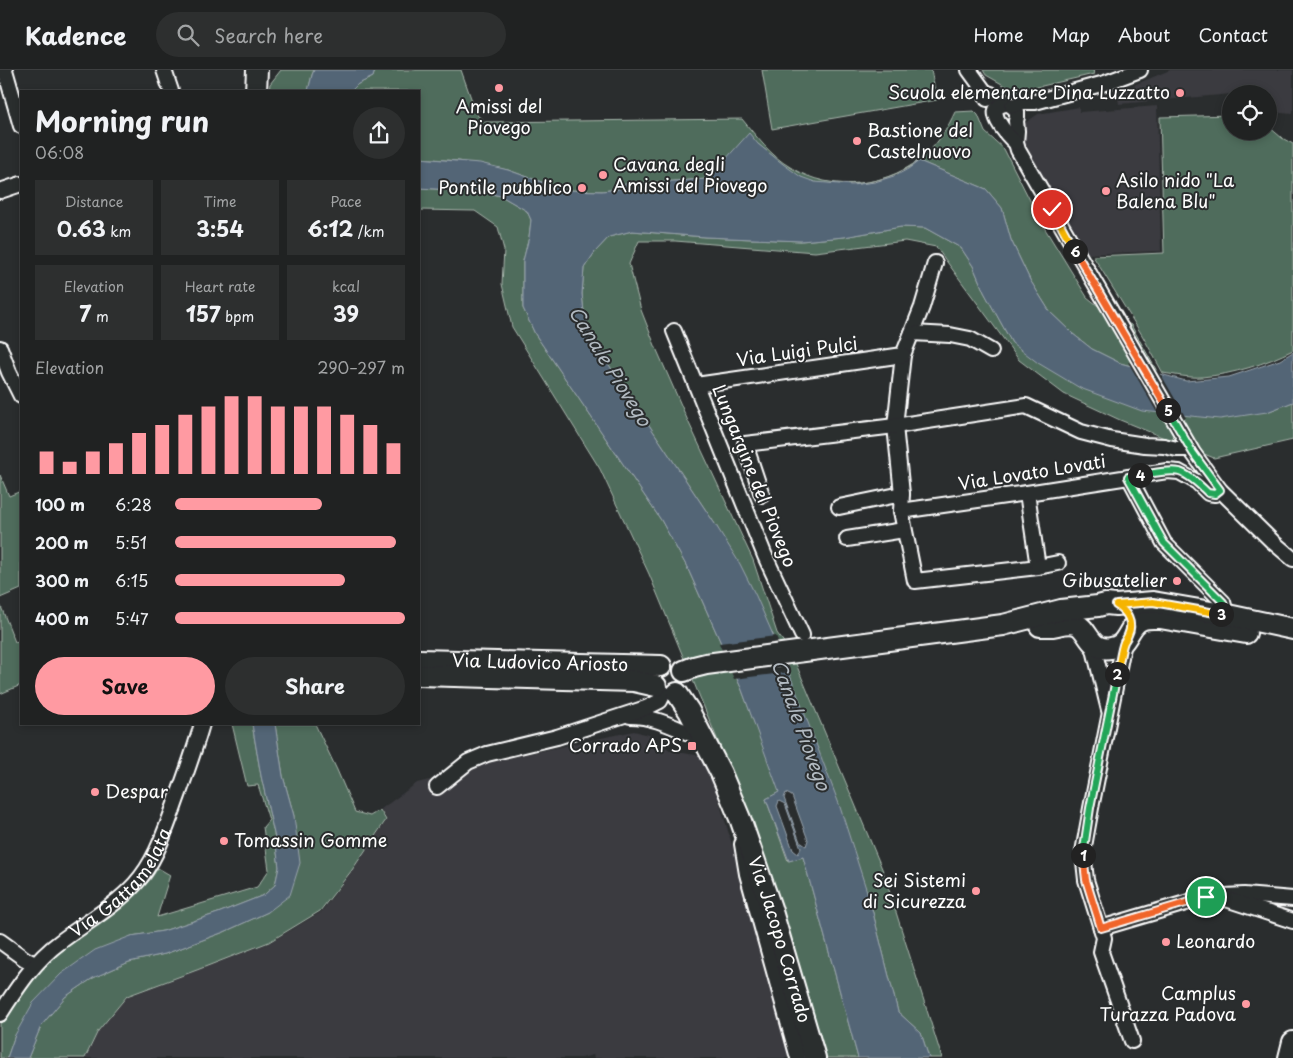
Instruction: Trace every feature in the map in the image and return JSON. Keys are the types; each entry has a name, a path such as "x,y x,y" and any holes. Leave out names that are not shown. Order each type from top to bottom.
{"main road":[{"path":"256,90 257,70"},
{"path":"1003,625 1049,612 1153,602 1293,629"},
{"path":"1090,640 1086,631 1087,617 1091,612 1107,605 1123,609 1128,616 1130,624 1126,638"},
{"path":"684,671 706,664 802,643 1003,625 1051,626 1075,624 1082,628 1090,640 1099,647 1108,648 1117,647 1126,638 1135,624 1140,620 1150,618 1160,618 1293,642"},
{"name":"Via Ludovico Ariosto","path":"420,660 661,666"},
{"path":"667,663 676,663 684,671 686,677 682,689 666,691 654,679 656,671 667,663"},
{"name":"Via Ludovico Ariosto","path":"420,676 634,681 666,691"},
{"name":"Via Jacopo Corrado","path":"666,691 689,710 721,773 741,821 771,908 815,1058"},
{"path":"1289,1058 1293,1042"}],"street":[{"path":"5,70 20,122"},
{"path":"164,70 172,90"},
{"path":"969,70 984,92 1007,136 1016,143"},
{"path":"998,120 997,110 1000,106 1004,105 1014,112 1026,112 1035,102 1104,77 1140,70"},
{"path":"984,92 991,94 1014,112 1018,150 1190,449 1220,490 1293,559"},
{"path":"998,120 1009,126 1013,124 1014,112"},
{"path":"0,191 20,184"},
{"path":"934,263 922,307 902,355 895,426 902,494 901,511 915,581 1058,563"},
{"name":"Lungargine del Piovego","path":"674,331 802,643"},
{"path":"912,334 950,335 970,339 991,351"},
{"path":"0,348 20,394"},
{"name":"Via Luigi Pulci","path":"696,385 902,355"},
{"path":"762,495 745,444 895,426 1026,406 1081,432 1112,440 1190,449"},
{"name":"Via Lovato Lovati","path":"901,511 1168,471 1180,472 1197,482 1208,493 1215,494 1220,490"},
{"path":"1128,477 1164,543 1223,602 1223,614"},
{"path":"1027,493 1038,567"},
{"path":"839,507 902,494"},
{"path":"847,539 904,530"},
{"path":"1273,542 1289,547 1293,551"},
{"path":"1273,542 1293,570"},
{"path":"1126,638 1090,808 1083,852 1086,880 1104,938 1101,952 1132,1041"},
{"path":"1090,640 1110,713"},
{"path":"437,787 468,762 488,754 557,737 646,708 656,704 666,691"},
{"path":"622,716 636,716 662,721 704,739"},
{"name":"Via Gattamelata","path":"0,1014 14,991 35,964 58,943 118,900 135,884 147,868 157,851 173,811 202,725"},
{"name":"Via Jacopo Corrado","path":"741,821 741,840 747,874 798,1058"},
{"path":"1101,928 1206,897 1244,895 1293,899"},
{"path":"1218,896 1293,921"},
{"path":"0,941 35,964"}],"shaded area":[{"name":"Scuola elementare Dina Luzzatto","path":"1170,70 1293,70 1293,114 1280,113 1277,109 1277,85 1222,85 1222,95 1119,104 1117,92"},
{"name":"Asilo nido \"La Balena Blu\"","path":"1157,106 1161,251 1089,254 1022,139 1025,123 1038,114 1079,107 1079,112"},
{"path":"634,731 649,735 671,751 696,755 708,764 769,967 793,1058 594,1058 593,1055 582,1058 86,1058 98,1031 127,997 269,943 321,912 387,820 381,809 417,783 429,780 441,791 465,771 485,763"}],"green space":[{"path":"281,70 314,70 308,90 269,90 270,84"},
{"path":"375,70 461,70 477,115 485,122 742,119 770,151 790,167 806,176 824,181 858,183 846,184 809,181 795,174 758,144 708,179 625,184 618,189 602,191 564,190 508,170 459,161 420,158 420,90 352,90 358,84 373,77"},
{"path":"762,70 931,70 937,100 772,129"},
{"path":"983,70 1093,70 1094,74 1016,92 986,75"},
{"path":"974,111 978,115 985,132 1004,149 1042,224 1087,297 1107,313 1131,325 1158,373 1120,363 1092,349 1050,312 1030,280 1011,240 1002,208 986,189 919,161 899,172 879,180 863,182 896,173 912,164 936,144 955,112"},
{"path":"1222,115 1222,140 1277,140 1277,134 1293,144 1293,350 1260,364 1214,376 1197,377 1163,373 1093,256 1164,253 1160,117"},
{"path":"420,188 482,192 501,196 527,211 531,220 523,261 523,308 535,334 661,520 687,567 742,690 780,792 766,799 788,861 803,857 858,1058 822,1058 718,741 649,574 600,469 512,327 502,284 504,250 498,227 475,211 420,210"},
{"path":"901,227 925,228 961,248 973,266 984,292 1012,343 1267,412 1293,402 1293,440 1214,458 1120,420 1064,394 1019,360 936,247 905,241 815,252 675,241 639,241 629,264 641,310 688,421 753,560 777,633 791,652 883,871 942,1058 929,1058 921,1033 898,1012 870,901 717,527 593,341 584,312 582,294 584,268 595,252 609,237 632,231 705,237 801,241 844,237"},
{"path":"0,475 9,496 20,491 20,589 0,598"},
{"path":"0,604 15,642 20,640 20,685 0,694"},
{"path":"232,725 252,725 275,838 279,867 275,885 264,895 218,913 163,931 131,936 15,1035 7,1058 0,1058 0,1022 37,967 124,903 150,880 158,868 170,875 157,917 257,887 269,870 263,827 269,820 258,785 247,786"},
{"path":"275,725 315,725 355,812 370,816 380,810 386,820 352,870 320,911 269,942 127,996 98,1031 85,1058 28,1058 41,1026 65,997 93,978 129,962 165,954 224,932 268,912 294,816 283,776"}],"water":[{"path":"314,70 375,70 373,77 358,84 352,90 308,90"},
{"name":"Canale Piovego","path":"749,133 758,144 783,164 801,177 815,182 852,185 875,182 897,175 919,161 986,189 1002,208 1011,240 1030,280 1050,312 1092,349 1120,363 1186,381 1229,377 1280,360 1293,352 1293,402 1267,412 1220,419 1142,411 1080,388 1038,363 1012,343 984,292 973,266 961,248 925,228 901,227 844,237 801,241 705,237 632,231 609,237 584,268 582,294 584,312 593,341 740,564 785,662 839,804 870,901 898,1012 921,1033 929,1058 858,1058 803,857 789,861 766,799 779,792 742,690 687,567 661,520 535,334 523,308 523,261 531,220 527,211 501,196 482,192 420,188 420,158 480,163 508,170 564,190 602,191 618,189 625,184 708,179","holes":["786,793 792,796 808,840 806,846 800,842 784,798","779,801 785,804 801,848 798,854 793,850 777,806"]},
{"path":"252,725 275,725 283,776 294,816 300,863 290,895 268,912 224,932 165,954 129,962 93,978 65,997 41,1026 28,1058 7,1058 15,1035 33,1003 61,974 95,950 131,936 163,931 218,913 264,895 275,885 279,867 275,838"}],"pier":[{"path":"1128,362 1159,371 1186,418 1159,416"},
{"path":"776,636 791,672 734,679 719,643"}],"place":[{"name":"Amissi del Piovego","path":"499,88"},
{"name":"Scuola elementare Dina Luzzatto","path":"1180,93"},
{"name":"Bastione del Castelnuovo","path":"857,141"},
{"name":"Cavana degli Amissi del Piovego","path":"603,175"},
{"name":"Pontile pubblico","path":"582,188"},
{"name":"Asilo nido \"La Balena Blu\"","path":"1106,191"},
{"name":"Gibusatelier","path":"1177,581"},
{"name":"Corrado APS","path":"692,746"},
{"name":"Despar","path":"95,792"},
{"name":"Tomassin Gomme","path":"224,841"},
{"name":"Sei Sistemi di Sicurezza","path":"976,891"},
{"name":"Leonardo","path":"1166,942"},
{"name":"Camplus Turazza Padova","path":"1246,1004"}],"route":[{"path":"1052,209 1190,449 1220,490 1215,494 1208,493 1197,482 1180,472 1168,471 1128,477 1164,543 1223,602 1224,606 1223,614 1153,602 1116,605 1123,609 1128,616 1130,629 1124,642 1090,808 1083,852 1086,880 1101,928 1206,897"}]}
